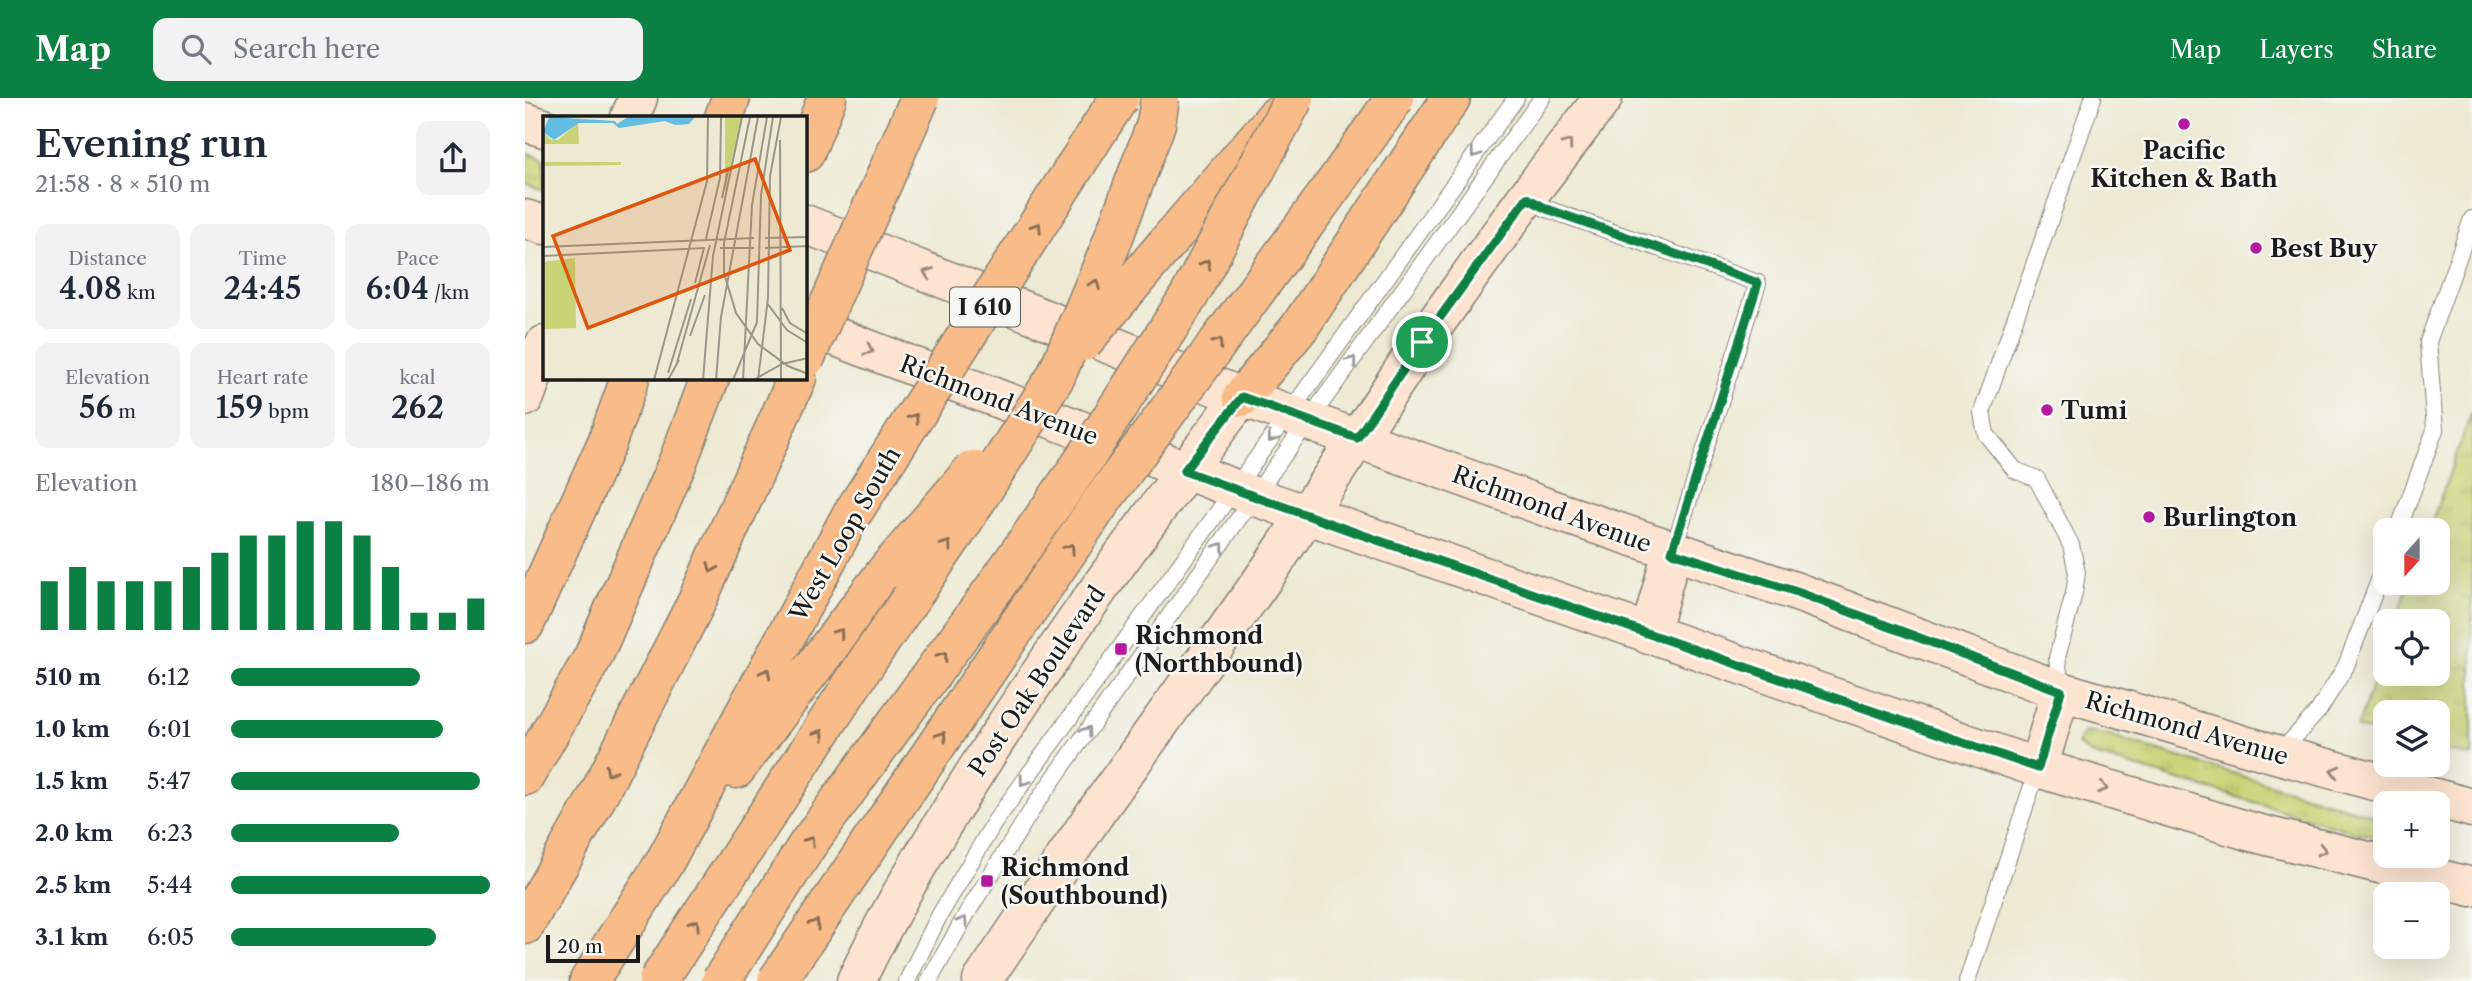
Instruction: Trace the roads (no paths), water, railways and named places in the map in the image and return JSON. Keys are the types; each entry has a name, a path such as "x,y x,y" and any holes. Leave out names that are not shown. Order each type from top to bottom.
{"highway":[{"path":"724,116 731,98"},
{"path":"809,144 827,98"},
{"path":"807,354 920,98"},
{"name":"West Loop South","path":"589,981 664,863 850,516 1119,98"},
{"path":"658,981 870,657 957,531 1056,376 1133,187 1156,124 1160,98"},
{"path":"664,863 888,569 1292,98"},
{"path":"721,981 808,844 1088,454 1189,296 1292,98"},
{"path":"777,981 1099,505 1322,202 1395,98"},
{"path":"1242,397 1299,328 1451,98"},
{"path":"525,624 607,442 629,380"},
{"path":"525,776 593,657 677,464 710,380"},
{"path":"525,925 606,779 696,603 796,380"}],"main road":[{"path":"630,116 638,98"},
{"path":"982,981 1094,815 1270,569 1416,351 1602,98"},
{"path":"525,122 543,128"},
{"path":"525,219 543,225"},
{"name":"Richmond Avenue","path":"807,226 1242,397 1672,552 1797,592 2061,691 2278,755 2472,808"},
{"name":"Richmond Avenue","path":"807,326 1184,471 1306,515 2038,768 2238,828 2472,887"},
{"path":"525,397 543,348"},
{"name":"Post Oak Boulevard","path":"856,981 881,928 989,751 1057,647 1184,471 1242,397"},
{"path":"1649,635 1672,552"},
{"path":"2038,768 2061,691"}],"lane":[{"path":"1299,417 1385,278 1515,98"},
{"path":"929,981 970,908 1035,805 1245,493 1299,417 1542,98"},
{"path":"2061,691 2057,657 2077,573 2071,545 2037,479 2015,470 1986,434 1982,412 2093,98"},
{"path":"1527,198 1547,209 1758,283 1672,552"},
{"path":"2402,518 2435,430 2428,342 2472,219"},
{"path":"907,981 939,916 994,823 1245,493"},
{"path":"2278,755 2319,710 2346,666 2373,595"},
{"path":"1967,981 2038,768"}],"place":[{"name":"Pacific Kitchen & Bath","path":"2184,124"},
{"name":"Best Buy","path":"2256,248"},
{"name":"Tumi","path":"2047,410"},
{"name":"Burlington","path":"2149,517"},
{"name":"Richmond (Northbound)","path":"1121,649"},
{"name":"Richmond (Southbound)","path":"987,881"}]}
